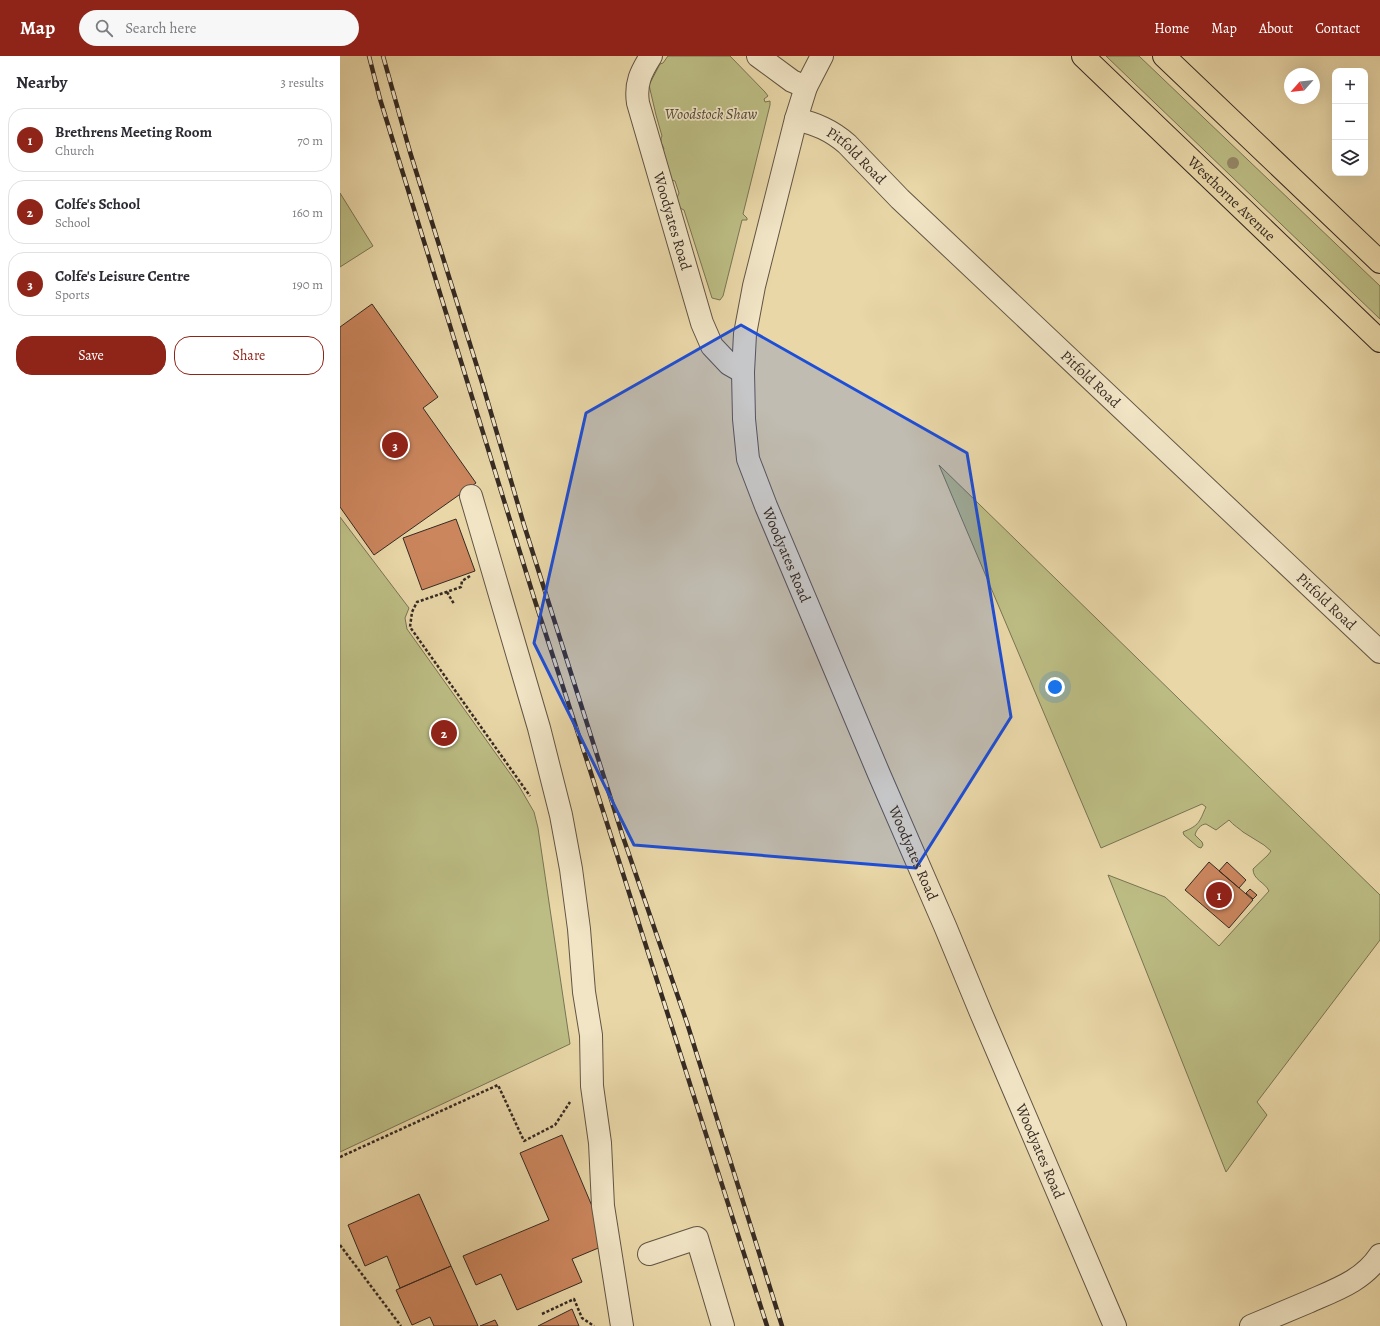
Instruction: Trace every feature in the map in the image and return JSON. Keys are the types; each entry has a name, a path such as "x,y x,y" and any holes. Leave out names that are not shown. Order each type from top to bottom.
{"highway":[{"name":"Westhorne Avenue","path":"1083,56 1380,341"},
{"path":"1164,56 1380,262"}],"street":[{"name":"Woodyates Road","path":"651,56 639,76 637,95 638,103 697,308 712,346 729,364 743,372"},
{"path":"758,56 788,78 806,87"},
{"name":"Woodyates Road","path":"822,56 806,87 796,119 754,286 745,334 743,372 744,419 748,459 766,506 1115,1326"},
{"name":"Pitfold Road","path":"796,119 811,122 825,128 847,144 900,198 1380,652"},
{"path":"471,496 540,728 561,815 571,869 579,929 584,992 591,1034 592,1086 600,1143 604,1206 622,1326"},
{"path":"649,1254 696,1238 724,1326"},
{"path":"1251,1326 1345,1286 1360,1277 1374,1265 1380,1255"}],"path":[{"path":"461,586 417,602 412,612 410,627 532,799"},
{"path":"447,592 454,604"},
{"path":"340,1157 498,1085 524,1141 555,1125 571,1099"},
{"path":"340,1245 401,1326"},
{"path":"542,1314 574,1299 582,1318 594,1326"}],"highlighted area":[{"path":"741,325 967,453 1011,717 916,868 634,845 534,643 586,413"}],"green space":[{"name":"Woodstock Shaw","path":"668,56 730,56 765,92 768,96 764,99 765,102 770,101 743,214 747,220 742,220 723,296 720,300 712,298 684,210 678,207 676,200 679,193 675,181 671,180 662,152 664,149 661,144 662,136 649,85 660,64 663,63"},
{"path":"1106,56 1139,56 1380,286 1380,319"},
{"path":"340,193 373,246 340,267"},
{"path":"939,465 1380,895 1380,940 1257,1102 1267,1115 1226,1172 1108,875 1165,897 1219,946 1269,891 1255,876 1253,869 1271,851 1232,824 1229,820 1216,830 1206,824 1201,826 1195,835 1203,845 1201,848 1198,847 1184,835 1183,832 1196,825 1206,807 1202,804 1101,848"},
{"path":"340,517 409,608 405,618 407,629 519,786 534,812 538,828 570,1044 340,1152"}],"building":[{"path":"372,304 438,397 423,408 476,483 374,555 340,507 340,327"},
{"path":"456,519 475,571 422,590 403,538"},
{"path":"1209,862 1253,900 1229,928 1185,890"},
{"path":"1227,862 1246,880 1239,888 1219,871"},
{"path":"1250,889 1257,895 1253,899 1246,893"},
{"path":"562,1135 608,1244 572,1259 582,1282 517,1310 501,1274 476,1285 463,1256 549,1220 520,1153"},
{"path":"419,1194 451,1266 400,1288 387,1256 365,1266 348,1225"},
{"path":"451,1266 478,1326 434,1326 430,1317 412,1325 396,1290"},
{"path":"572,1309 579,1326 538,1326"},
{"path":"495,1320 498,1326 480,1326"}],"railway":[{"path":"369,56 380,99 535,601 767,1326"},
{"path":"383,56 410,152 484,389 524,525 623,837 687,1023 782,1326"}],"place":[{"name":"Colfe's Leisure Centre","path":"395,445"},
{"name":"Colfe's School","path":"444,733"},
{"name":"Brethrens Meeting Room","path":"1219,895"}]}
